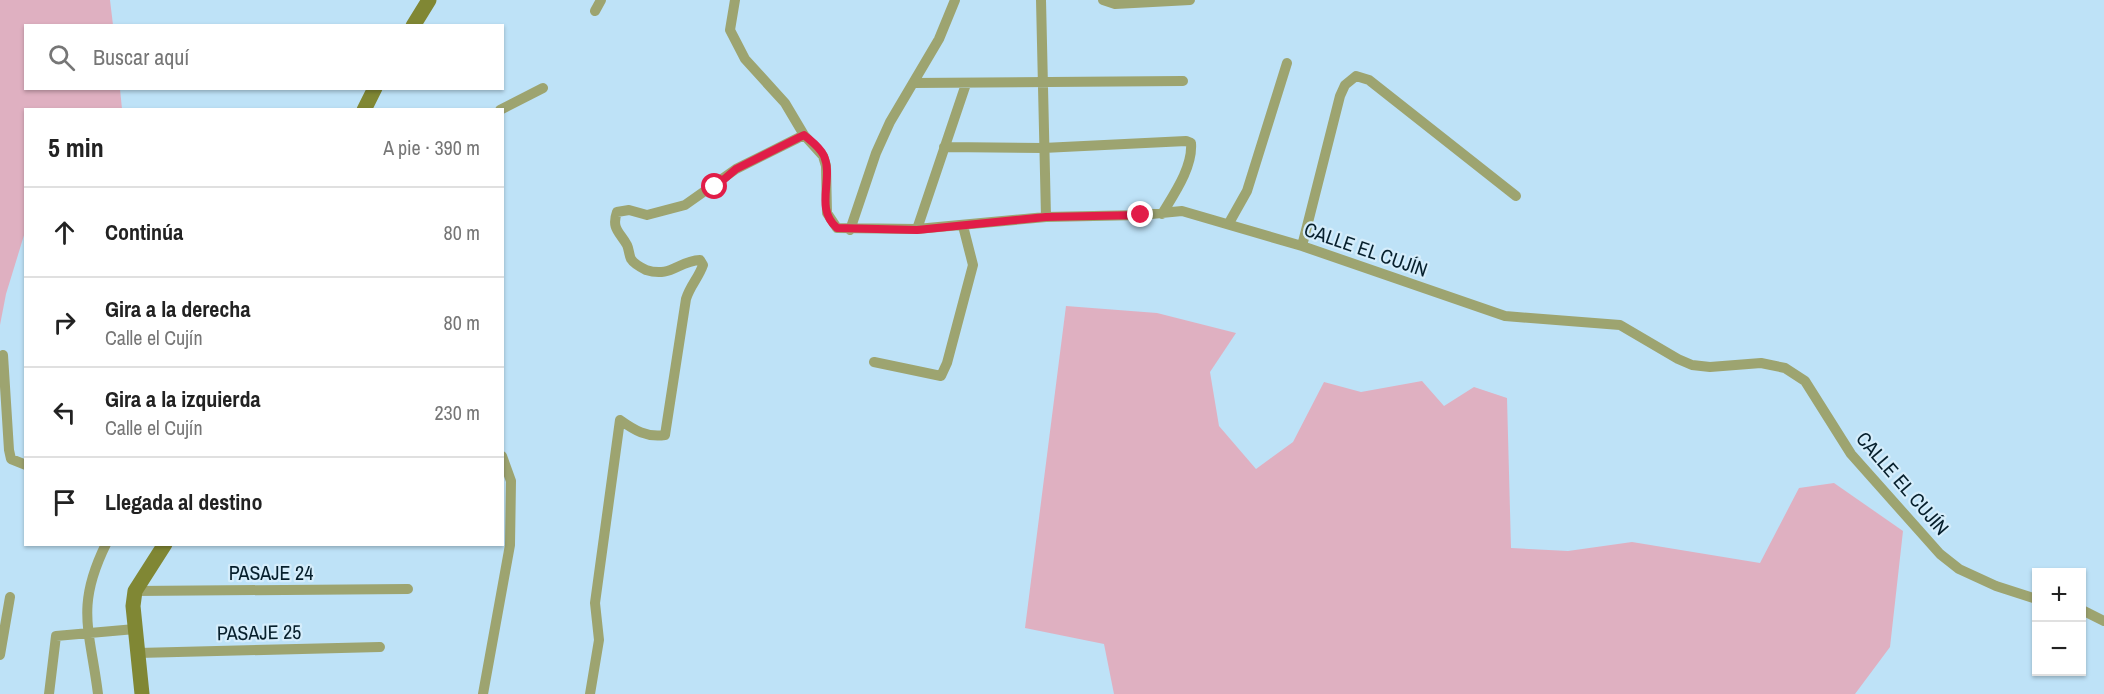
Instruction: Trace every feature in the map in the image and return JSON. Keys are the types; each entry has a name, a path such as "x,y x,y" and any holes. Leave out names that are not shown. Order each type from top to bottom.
{"main road":[{"path":"414,24 429,0"},
{"path":"365,108 374,90"},
{"path":"141,694 135,629 135,591 164,546"}],"street":[{"path":"595,11 601,0"},
{"path":"735,0 730,30 746,59 785,103 804,135 819,149 825,159 825,196 828,218 837,228 850,230 876,153 890,122 939,39 956,0"},
{"path":"1041,0 1046,217"},
{"path":"1103,0 1116,4 1190,0"},
{"path":"1229,223 1247,191 1287,63"},
{"path":"1302,246 1340,96 1345,85 1356,75 1369,80 1387,93 1516,196"},
{"path":"913,82 966,84 1184,81"},
{"path":"917,230 966,84"},
{"path":"504,108 543,88"},
{"path":"590,694 599,640 595,603 620,420 637,432 655,437 665,435 686,299 703,265 700,260 690,261 675,270 658,274 639,267 632,260 627,245 616,232 614,220 617,212 629,210 647,215 685,205 736,169 804,135"},
{"path":"944,147 1043,148 1186,141 1191,143 1181,181 1162,214"},
{"name":"CALLE EL CUJÍN","path":"850,230 917,230 1046,217 1162,214 1182,211 1302,246 1505,316 1620,325 1678,360 1692,365 1710,368 1761,363 1791,371 1805,381 1851,454 1940,554 1959,570 1996,586 2032,597"},
{"path":"874,362 941,376 947,363 974,265 963,226"},
{"path":"3,355 9,450 11,459 24,464"},
{"path":"483,694 510,545 511,481 504,462"},
{"path":"98,694 87,632 87,595 105,546"},
{"name":"PASAJE 24","path":"135,591 408,590"},
{"path":"0,655 10,597"},
{"path":"2086,612 2104,621"},
{"path":"49,694 56,636 135,629"},
{"name":"PASAJE 25","path":"138,653 380,647"}],"shaded area":[{"path":"0,0 110,0 113,24 24,24 24,90 120,90 122,108 24,108 24,235 6,294 0,325"},
{"path":"1066,306 1157,313 1236,333 1210,372 1219,426 1256,469 1293,442 1324,382 1361,392 1422,381 1444,406 1474,387 1507,398 1511,548 1568,551 1632,542 1760,563 1799,488 1834,483 1903,531 1890,647 1855,694 1114,694 1104,644 1025,628"}],"route":[{"path":"715,187 736,169 804,135 824,156 827,213 828,218 837,228 917,230 1046,217 1141,215"}]}
